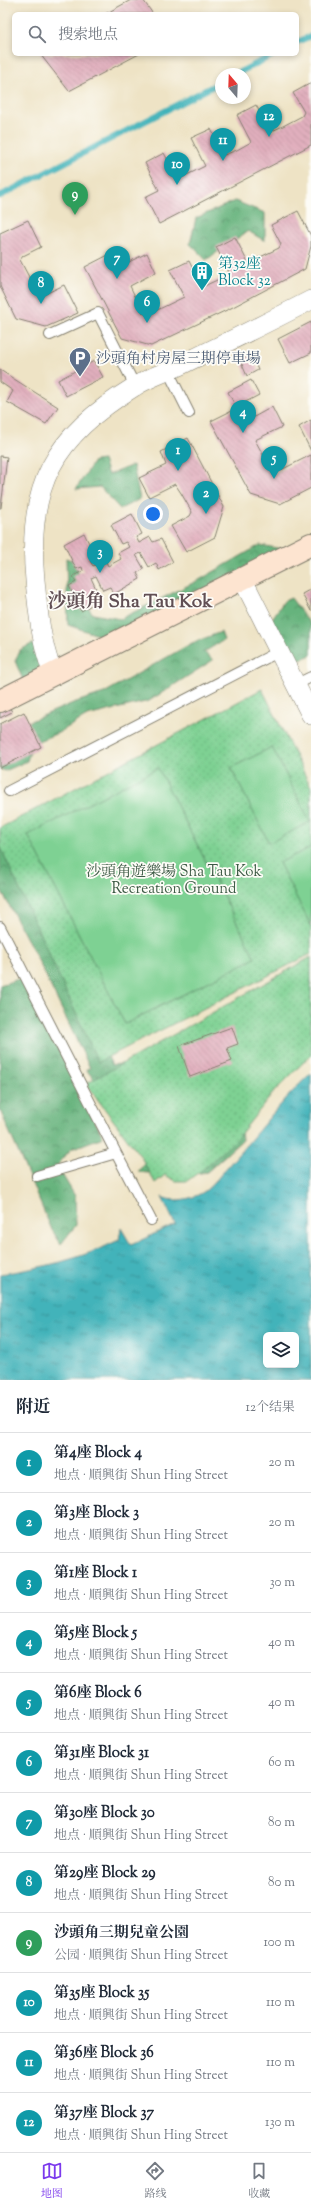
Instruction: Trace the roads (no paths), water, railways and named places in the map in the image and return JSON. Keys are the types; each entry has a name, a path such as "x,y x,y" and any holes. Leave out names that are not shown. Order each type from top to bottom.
{"street":[{"path":"53,674 42,642 34,567 34,524 38,498 54,461 75,432 103,408 135,386 311,300"},
{"path":"0,701 311,544"},
{"path":"242,578 278,652 303,681 311,715"}],"lane":[{"path":"50,335 98,313 135,386"},
{"path":"168,371 189,413"},
{"path":"9,791 278,652"},
{"path":"0,928 151,1220"},
{"path":"37,1176 116,1154"}],"water":[{"path":"311,1073 311,1380 0,1380 0,1274 46,1266 76,1258 105,1247 119,1240 121,1228 131,1245 175,1224 162,1197 178,1200 190,1198 205,1191 278,1107"}],"waterway":[{"path":"299,41 311,36"},
{"path":"248,68 271,56"},
{"path":"0,196 215,85"}],"place":[{"name":"第37座 Block 37","path":"269,137"},
{"name":"第36座 Block 36","path":"223,161"},
{"name":"第35座 Block 35","path":"177,185"},
{"name":"沙頭角三期兒童公園","path":"75,215"},
{"name":"第30座 Block 30","path":"117,279"},
{"name":"第32座 Block 32","path":"202,292"},
{"name":"第29座 Block 29","path":"41,304"},
{"name":"第31座 Block 31","path":"147,323"},
{"name":"沙頭角村房屋三期停車場","path":"80,378"},
{"name":"第5座 Block 5","path":"243,433"},
{"name":"第4座 Block 4","path":"178,471"},
{"name":"第6座 Block 6","path":"274,479"},
{"name":"第3座 Block 3","path":"206,514"},
{"name":"第1座 Block 1","path":"100,573"}],"district":[{"name":"沙頭角 Sha Tau Kok","path":"130,600"}],"park label":[{"name":"沙頭角遊樂場 Sha Tau Kok Recreation Ground","path":"174,880"}]}
